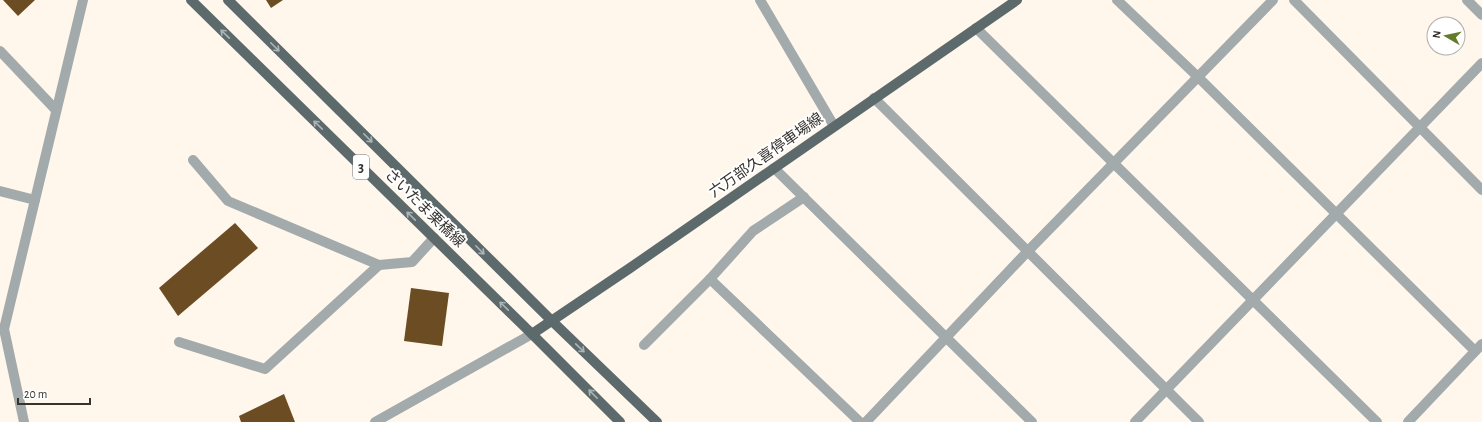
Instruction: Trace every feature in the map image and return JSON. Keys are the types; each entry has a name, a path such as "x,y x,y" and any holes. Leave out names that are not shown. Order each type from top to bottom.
{"main road":[{"name":"さいたま栗橋線","path":"191,0 620,422"},
{"name":"さいたま栗橋線","path":"228,0 552,321 657,422"},
{"name":"六万部久喜停車場線","path":"532,334 1017,0"}],"street":[{"path":"24,422 4,329 82,0"},
{"path":"760,0 834,126"},
{"path":"1117,0 1198,77 1336,214 1479,347 1408,422"},
{"path":"866,422 1028,251 1273,0"},
{"path":"1294,0 1482,190"},
{"path":"1467,0 1482,16"},
{"path":"976,28 1376,422"},
{"path":"0,50 56,110"},
{"path":"1135,422 1482,63"},
{"path":"874,98 1199,422"},
{"path":"193,160 228,200 379,265 412,262 434,238"},
{"path":"774,168 1032,422"},
{"path":"0,191 35,200"},
{"path":"644,345 710,279 753,230 804,197"},
{"path":"179,342 265,369 379,265"},
{"path":"710,279 860,422"},
{"path":"375,422 532,334"}],"building":[{"path":"3,0 35,0 18,16"},
{"path":"266,0 283,0 271,8"},
{"path":"235,223 258,248 178,316 159,288"},
{"path":"411,288 449,293 442,346 404,341"},
{"path":"284,394 295,422 241,422 239,416"}]}
